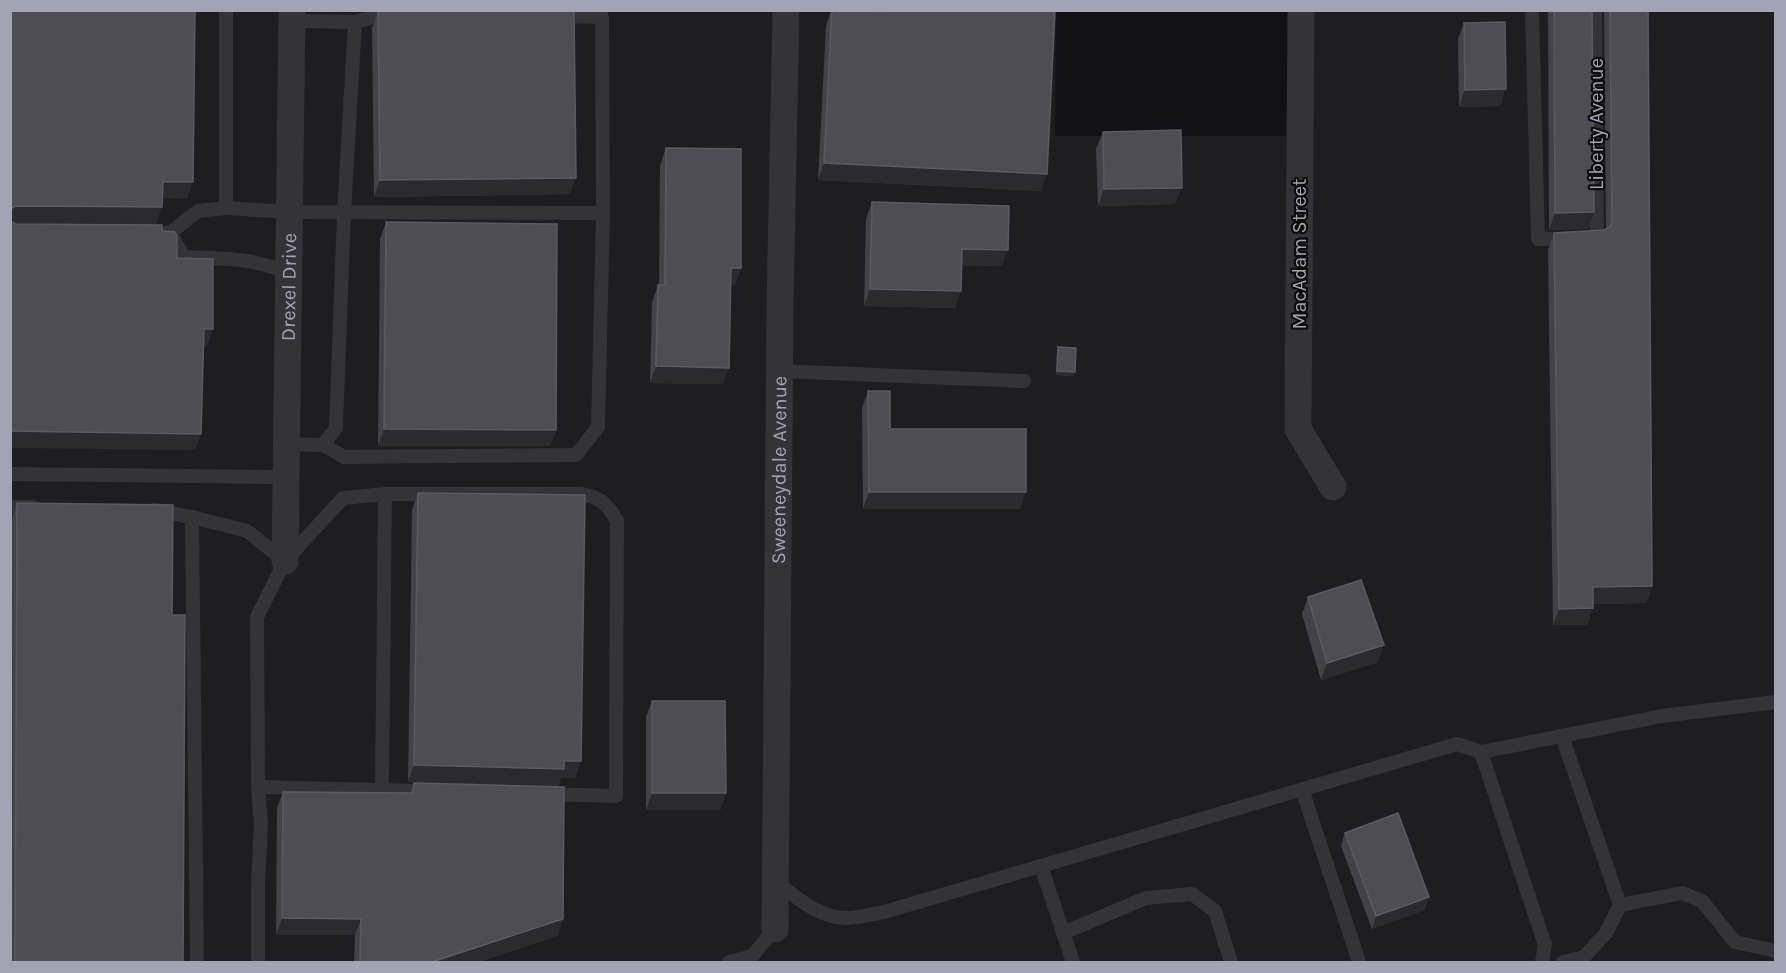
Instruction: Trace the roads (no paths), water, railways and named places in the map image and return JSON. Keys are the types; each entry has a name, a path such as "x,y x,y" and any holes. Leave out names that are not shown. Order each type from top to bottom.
{"street":[{"name":"Sweeneydale Avenue","path":"775,929 779,371 786,10"},
{"name":"MacAdam Street","path":"1301,10 1298,429 1333,487"},
{"name":"Drexel Drive","path":"285,561 292,16"}],"lane":[{"path":"226,10 226,208"},
{"name":"Liberty Avenue","path":"1532,10 1538,239 1597,238 1595,10"},
{"path":"292,16 355,22 384,14 407,14"},
{"path":"287,444 323,445 344,457 576,455 598,427 605,14 545,16"},
{"path":"323,445 336,428 344,212 355,22"},
{"path":"147,233 170,233 198,211 226,208 290,212 603,213"},
{"path":"170,233 184,257 227,258 267,263 289,273"},
{"path":"779,371 1024,381"},
{"path":"10,474 286,477"},
{"path":"258,787 616,796 617,521 609,506 597,496 580,494 385,495 343,498 285,561 256,617 258,787 261,824 258,963"},
{"path":"382,790 385,495"},
{"path":"10,507 44,507"},
{"path":"143,508 247,531 285,561"},
{"path":"192,517 197,963"},
{"path":"775,881 803,903 823,914 846,919 884,912 1457,744 1481,752 1662,716 1776,702"},
{"path":"1562,736 1620,905 1606,933 1584,957 1563,963"},
{"path":"1481,752 1545,945 1542,963"},
{"path":"1302,789 1359,963"},
{"path":"1041,866 1073,963"},
{"path":"1620,905 1682,893 1702,901 1735,942 1776,951"},
{"path":"1064,933 1146,898 1192,894 1215,911 1231,963"},
{"path":"729,963 752,956 775,929"}]}
